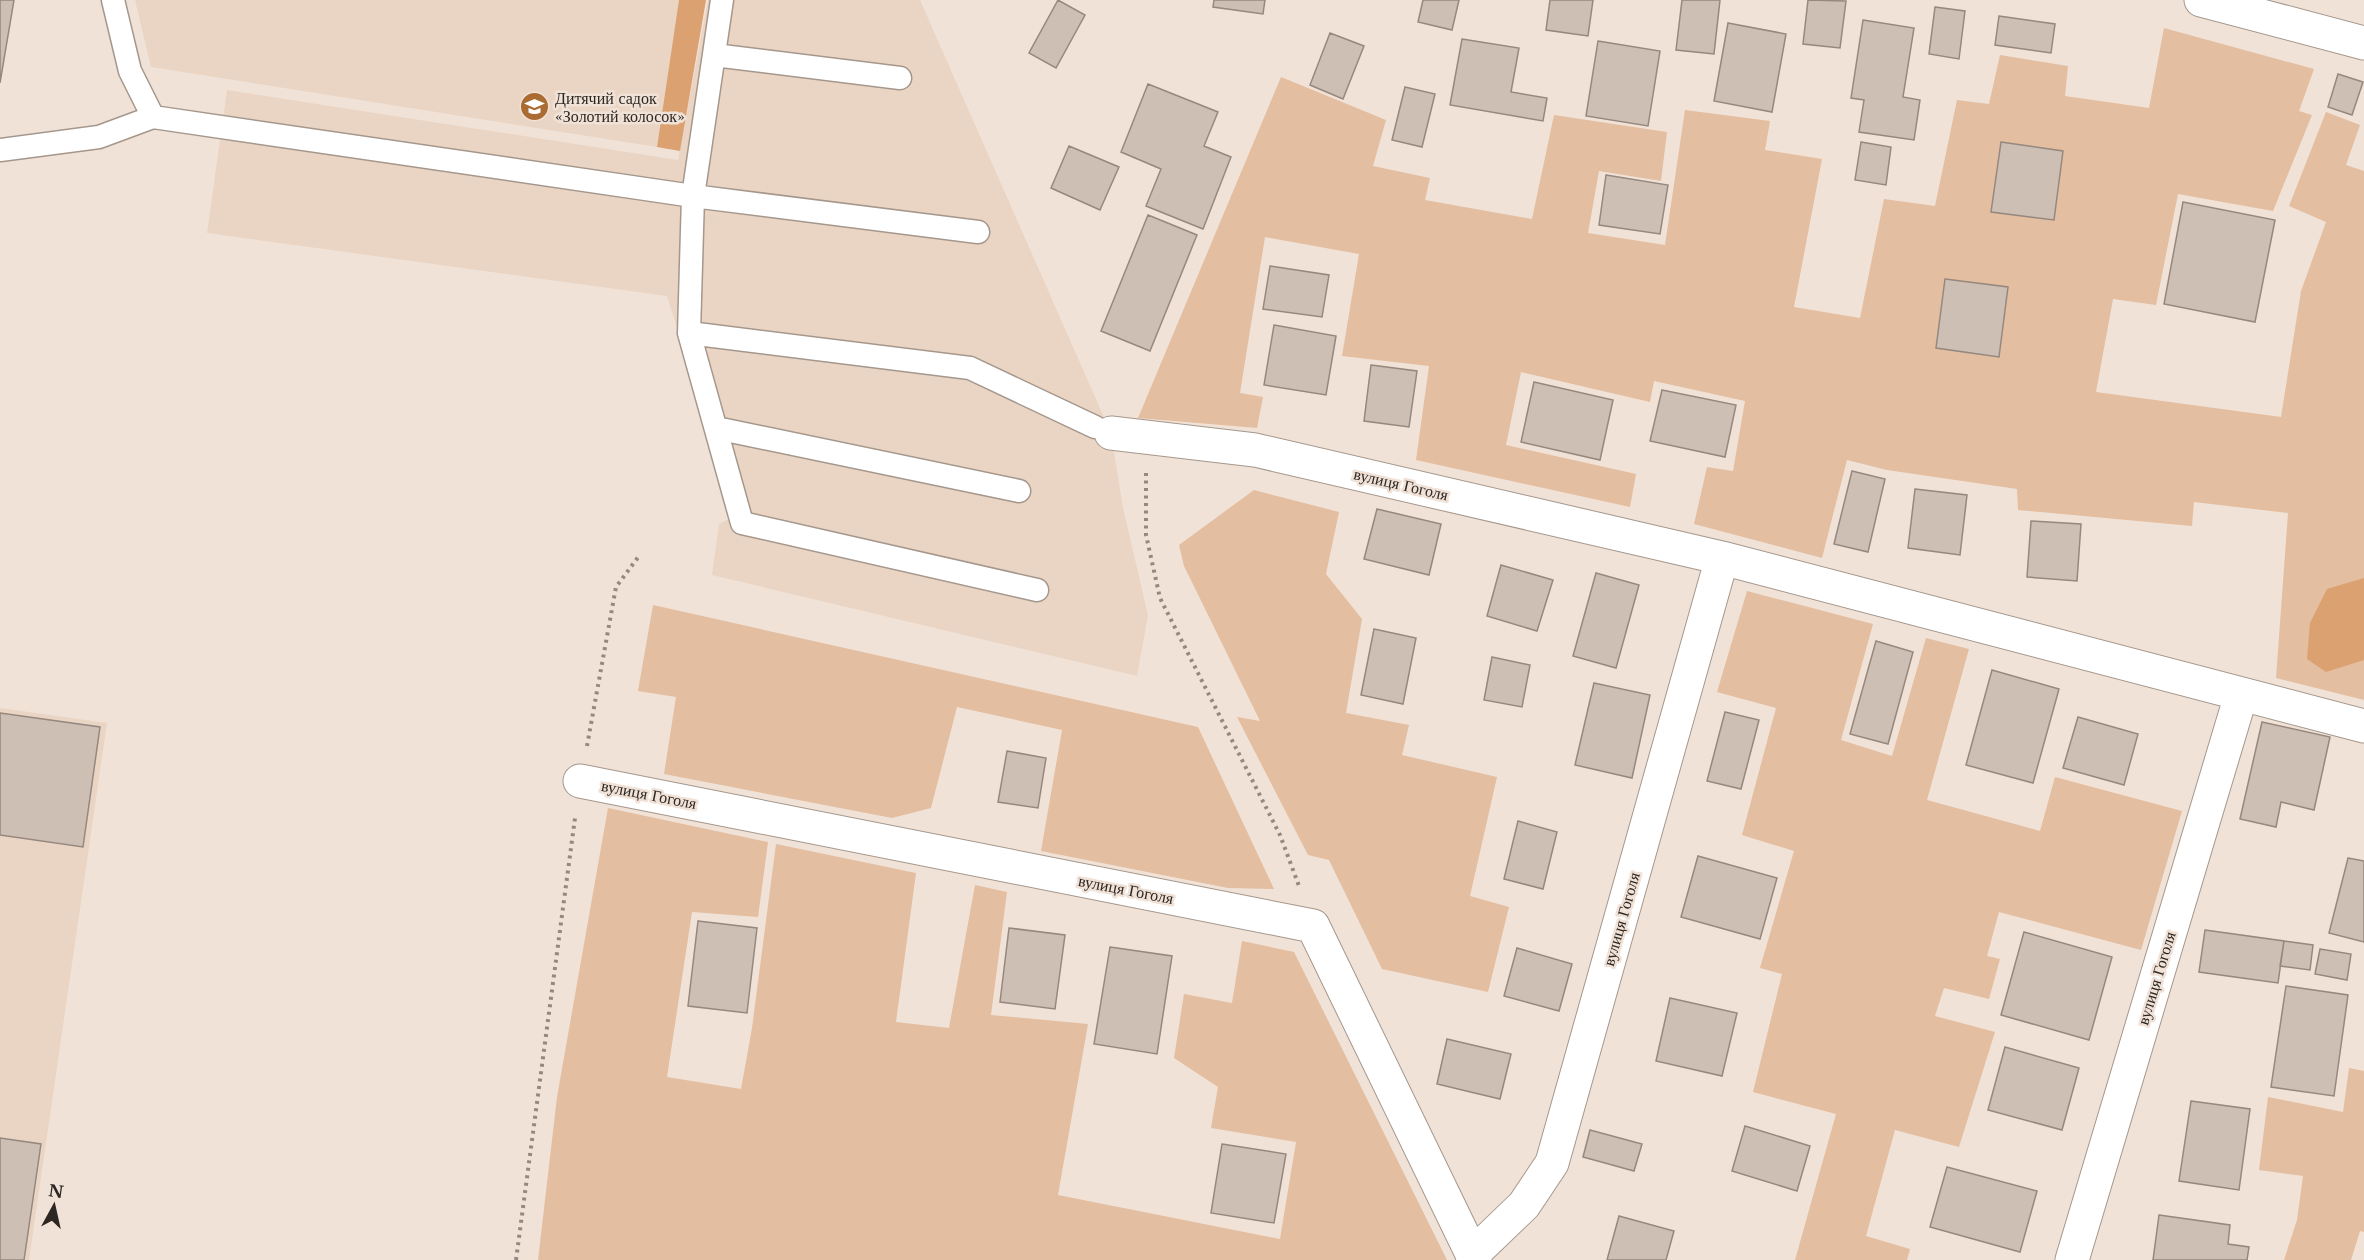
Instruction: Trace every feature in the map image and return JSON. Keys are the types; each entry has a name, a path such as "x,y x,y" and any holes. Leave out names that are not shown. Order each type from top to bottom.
{"street":[{"path":"2200,0 2364,43"},
{"name":"вулиця Гоголя","path":"1103,430 1255,450 1722,558 2364,726"},
{"name":"вулиця Гоголя","path":"580,781 1313,926 1474,1257 1524,1205 1552,1163 1722,558"},
{"name":"вулиця Гоголя","path":"2072,1260 2241,695"}],"lane":[{"path":"113,0 130,71 153,117"},
{"path":"722,0 693,196 690,333 742,522 1037,590"},
{"path":"714,55 900,78"},
{"path":"0,150 99,137 153,117 693,196 978,232"},
{"path":"690,333 970,368 1103,430"},
{"path":"716,428 1019,491"}],"path":[{"path":"1103,430 1146,461 1146,535 1160,598 1281,835 1313,926"},
{"path":"516,1260 580,781 616,587 639,556"}],"shaded area":[{"name":"Дитячий садок «Золотий колосок»","path":"135,0 679,0 657,147 151,67"},
{"path":"679,0 706,0 680,151 657,147"},
{"path":"708,0 920,0 1111,433 1123,508 1148,615 1137,676 712,575 719,524 736,515 667,296 207,233 227,90 678,160"},
{"path":"2164,28 2314,69 2299,111 2312,115 2273,211 2178,194 2156,305 2113,299 2096,392 2281,417 2301,291 2326,222 2289,206 2326,112 2360,125 2346,165 2364,171 2364,700 2276,678 2288,513 2194,502 2192,526 2018,510 2017,489 1887,470 1847,460 1822,558 1694,524 1707,467 1733,471 1745,401 1654,381 1650,402 1521,372 1506,445 1636,474 1630,507 1416,460 1429,366 1342,356 1359,254 1265,237 1240,393 1263,397 1257,428 1138,418 1281,77 1386,120 1373,166 1430,178 1425,200 1532,219 1554,115 1667,132 1661,181 1599,171 1588,233 1665,245 1685,110 1770,121 1765,150 1822,159 1794,307 1860,318 1884,199 1935,206 1957,100 1989,104 2000,55 2068,66 2065,96 2149,108"},
{"path":"1254,490 1339,512 1326,574 1362,619 1346,713 1409,725 1402,755 1497,777 1470,896 1509,907 1488,992 1382,969 1329,860 1308,855 1237,717 1260,721 1184,566 1179,545"},
{"path":"2364,578 2364,660 2326,672 2307,659 2310,623 2327,589"},
{"path":"1747,591 1873,624 1841,740 1892,756 1926,638 1969,649 1927,800 2040,831 2055,777 2182,811 2141,950 1999,912 1987,956 2000,959 1989,999 1944,988 1935,1016 1995,1032 1959,1147 1895,1130 1866,1236 1910,1249 1907,1260 1795,1260 1836,1114 1753,1092 1782,974 1760,968 1794,851 1742,835 1776,708 1717,692"},
{"path":"653,605 1198,727 1274,889 1228,888 1041,851 1062,730 957,707 931,808 892,818 664,774 676,697 638,691"},
{"path":"0,708 107,723 29,1260 0,1260"},
{"path":"608,808 768,842 758,917 692,912 667,1077 741,1089 752,1028 776,844 916,873 896,1022 949,1028 975,885 1007,892 991,1015 1088,1024 1058,1195 1280,1239 1296,1142 1211,1128 1218,1087 1174,1058 1184,994 1232,1003 1242,941 1294,952 1447,1260 538,1260 557,1097"},
{"path":"2349,1068 2364,1071 2364,1232 2360,1231 2351,1260 2284,1260 2297,1220 2303,1176 2259,1170 2268,1097 2343,1112"}],"building":[{"path":"0,0 14,0 0,83"},
{"path":"1058,0 1085,15 1056,68 1029,53"},
{"path":"1214,0 1265,0 1263,14 1213,7"},
{"path":"1423,0 1459,0 1452,30 1418,22"},
{"path":"1550,0 1593,0 1588,36 1546,30"},
{"path":"1682,0 1720,0 1714,54 1676,50"},
{"path":"1808,0 1846,1 1840,48 1803,44"},
{"path":"1935,7 1965,11 1959,59 1929,54"},
{"path":"1999,16 2055,24 2051,53 1995,45"},
{"path":"1863,20 1914,28 1903,97 1920,100 1914,140 1859,132 1864,100 1851,98"},
{"path":"1728,23 1786,34 1772,112 1714,101"},
{"path":"1330,33 1364,46 1343,99 1310,85"},
{"path":"1462,39 1519,48 1511,92 1547,98 1543,121 1450,105"},
{"path":"1598,41 1660,51 1648,126 1586,116"},
{"path":"2338,74 2363,82 2352,115 2328,107"},
{"path":"1148,84 1218,112 1204,146 1231,157 1203,229 1146,206 1161,169 1121,152"},
{"path":"1405,87 1435,94 1422,147 1392,140"},
{"path":"1861,142 1891,147 1886,185 1855,180"},
{"path":"2001,142 2063,151 2054,220 1991,212"},
{"path":"1069,146 1119,167 1100,210 1051,188"},
{"path":"1606,175 1668,185 1660,234 1599,225"},
{"path":"2183,202 2275,220 2255,322 2164,304"},
{"path":"1148,215 1197,235 1150,351 1101,331"},
{"path":"1270,266 1329,275 1322,317 1263,309"},
{"path":"1945,279 2008,287 1999,357 1936,348"},
{"path":"1274,325 1336,336 1326,395 1264,385"},
{"path":"1371,365 1417,371 1409,427 1364,421"},
{"path":"1534,382 1613,400 1600,460 1521,442"},
{"path":"1662,390 1736,405 1725,457 1650,441"},
{"path":"1852,471 1885,479 1868,552 1834,544"},
{"path":"1915,489 1967,495 1960,555 1908,548"},
{"path":"1377,509 1441,524 1429,575 1364,559"},
{"path":"2031,521 2081,524 2077,581 2027,577"},
{"path":"1501,565 1553,580 1537,631 1487,616"},
{"path":"1596,573 1639,585 1616,668 1573,656"},
{"path":"1374,629 1416,638 1403,704 1361,695"},
{"path":"1876,641 1913,652 1888,744 1850,734"},
{"path":"1492,657 1530,665 1522,707 1484,700"},
{"path":"1992,670 2059,689 2033,783 1966,765"},
{"path":"1594,683 1650,695 1632,778 1575,765"},
{"path":"1725,712 1759,720 1741,789 1707,781"},
{"path":"0,713 100,727 83,847 0,835"},
{"path":"2078,717 2138,734 2124,785 2063,768"},
{"path":"2262,722 2330,737 2314,810 2281,802 2276,827 2240,819"},
{"path":"1007,751 1046,758 1038,808 998,802"},
{"path":"1518,821 1557,832 1543,889 1504,879"},
{"path":"1698,856 1777,878 1760,939 1681,917"},
{"path":"2348,858 2364,861 2364,942 2329,933"},
{"path":"698,921 757,928 747,1013 688,1006"},
{"path":"1009,928 1065,935 1055,1009 1000,1002"},
{"path":"2205,930 2284,941 2278,983 2199,972"},
{"path":"2024,932 2112,957 2089,1040 2001,1015"},
{"path":"2284,941 2313,945 2310,970 2280,966"},
{"path":"1110,947 1172,956 1157,1054 1094,1044"},
{"path":"1517,948 1572,964 1559,1011 1504,996"},
{"path":"2320,949 2351,954 2347,980 2315,974"},
{"path":"2286,986 2348,995 2334,1096 2271,1087"},
{"path":"1670,998 1737,1013 1722,1076 1656,1061"},
{"path":"1447,1039 1511,1054 1500,1099 1437,1084"},
{"path":"2005,1047 2079,1068 2062,1130 1988,1110"},
{"path":"2191,1101 2250,1109 2239,1190 2179,1181"},
{"path":"1745,1126 1810,1146 1797,1191 1732,1171"},
{"path":"1590,1130 1642,1144 1634,1171 1583,1157"},
{"path":"0,1138 41,1144 24,1260 0,1260"},
{"path":"1222,1144 1286,1154 1274,1223 1211,1213"},
{"path":"1947,1167 2037,1191 2020,1252 1930,1227"},
{"path":"2159,1215 2230,1225 2228,1244 2249,1247 2247,1260 2153,1260"},
{"path":"1619,1216 1674,1231 1666,1260 1607,1260"}],"place":[{"name":"Дитячий садок «Золотий колосок»","path":"534,107"}]}
